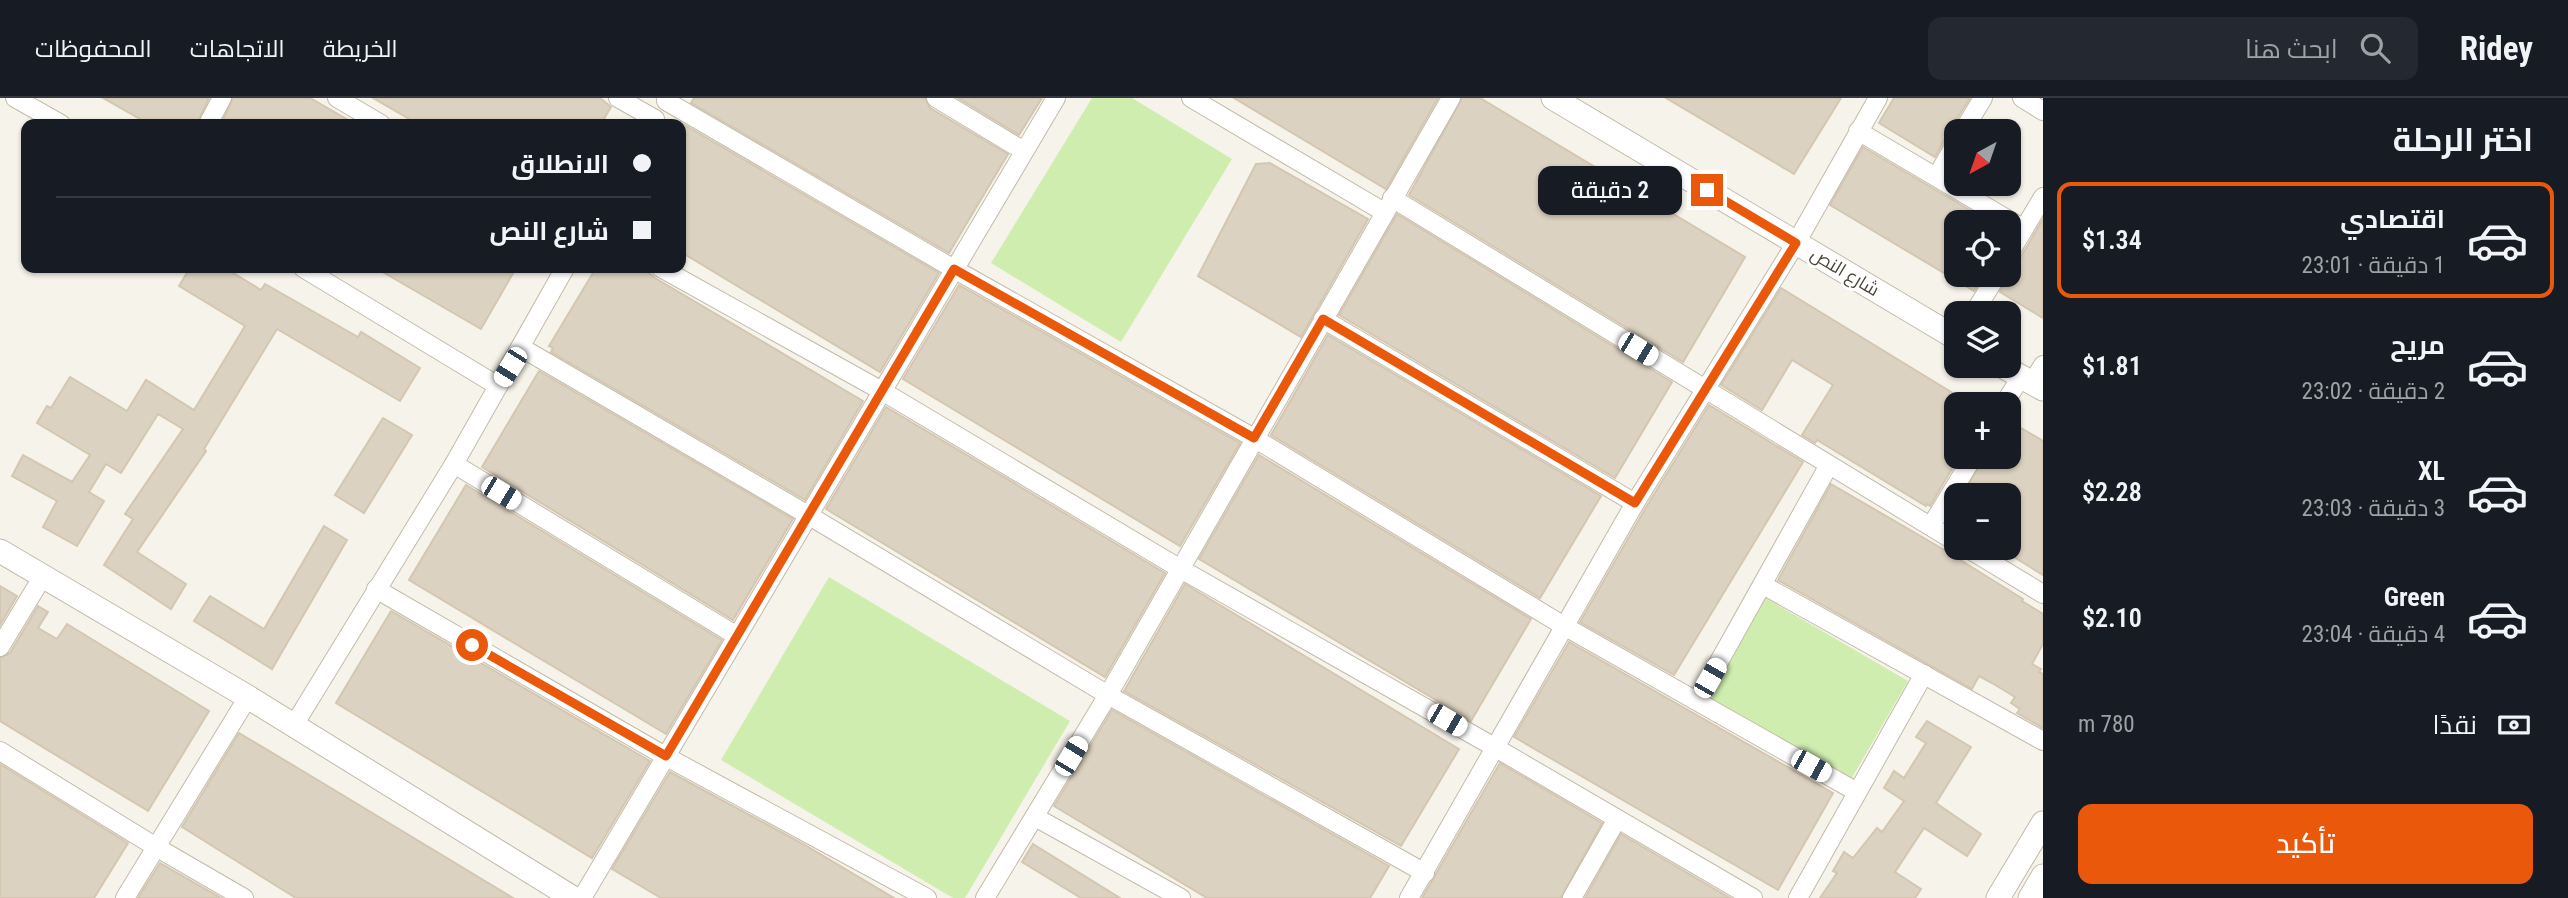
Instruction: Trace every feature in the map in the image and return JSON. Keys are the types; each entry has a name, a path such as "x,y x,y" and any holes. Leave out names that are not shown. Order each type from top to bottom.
{"street":[{"path":"0,107 6,98"},
{"path":"15,98 52,119"},
{"path":"211,119 222,98"},
{"path":"337,98 373,119"},
{"path":"618,98 650,119"},
{"path":"936,98 1024,151"},
{"path":"582,898 1056,98"},
{"path":"1191,98 1388,205 1705,390 1944,534"},
{"path":"985,898 1108,695 1451,98"},
{"name":"شارع النص","path":"1553,98 1944,331"},
{"path":"1409,898 1635,503 1796,243 1878,98"},
{"path":"1970,119 1983,98"},
{"path":"2022,98 2043,111"},
{"path":"656,119 666,100 954,269 1254,438 1564,626 1857,792"},
{"path":"1858,131 2024,229"},
{"path":"1937,176 1944,164"},
{"path":"2021,234 2043,197"},
{"path":"311,273 498,386"},
{"path":"294,725 454,464 562,273"},
{"path":"671,273 882,391 1179,568 1753,898"},
{"path":"1323,319 1635,503"},
{"path":"522,348 1108,695 1425,873"},
{"path":"2014,392 2028,376"},
{"path":"454,464 737,636"},
{"path":"1697,701 1829,465"},
{"path":"1931,526 1966,469"},
{"path":"0,551 294,725 558,894"},
{"path":"1987,560 2043,594"},
{"path":"0,647 43,576"},
{"path":"1763,585 2043,741"},
{"path":"376,589 666,756 927,898"},
{"path":"1798,898 1924,674"},
{"path":"125,898 248,697"},
{"path":"0,751 244,898"},
{"path":"1035,817 1181,898"},
{"path":"1572,898 1617,819"},
{"path":"1998,898 2043,823"},
{"path":"2030,898 2043,876"}],"green space":[{"path":"1092,98 1132,98 1232,159 1121,342 991,263"},
{"path":"829,577 1070,721 965,898 953,898 721,760"},
{"path":"1762,596 1908,681 1850,781 1704,696"}],"building":[{"path":"103,98 209,98 199,119 140,119"},
{"path":"233,98 310,98 346,119 223,119"},
{"path":"373,98 600,98 611,107 604,119 409,119"},
{"path":"694,98 925,98 930,108 1008,154 949,253 691,103"},
{"path":"958,98 1042,98 1019,135"},
{"path":"1234,98 1438,98 1386,189"},
{"path":"1462,98 1480,98 1745,257 1683,362 1409,195"},
{"path":"1666,98 1841,98 1794,174"},
{"path":"1894,98 1970,98 1957,119 1944,119 1944,141 1935,157 1879,123"},
{"path":"686,126 939,273 880,372 686,255"},
{"path":"1863,147 1970,210 1944,210 1944,273 1830,205"},
{"path":"1270,163 1368,219 1301,337 1198,276 1256,164"},
{"path":"1397,214 1672,382 1615,478 1339,315"},
{"path":"2043,219 2043,318 2021,305 2021,301 2015,301 2000,292 2003,287 2021,287 2021,257"},
{"path":"187,273 233,273 261,290 265,284 358,337 361,332 420,368 400,401 277,329 204,449 206,451 137,552 186,584 171,609 104,565 133,519 125,514 183,429 158,414 121,473 106,464 89,492 104,501 77,546 43,527 57,501 12,476 23,455 72,482 90,455 37,423 47,406 51,408 70,377 127,411 146,380 194,410 245,326 179,286"},
{"path":"385,273 513,273 481,329"},
{"path":"593,273 649,273 863,401 805,500 551,352 553,348 549,346"},
{"path":"959,285 1240,443 1180,546 903,379"},
{"path":"1781,288 1951,392 1944,392 1944,469 1952,469 1930,506 1926,506 1817,440 1815,443 1802,435 1833,385 1792,360 1762,410 1721,385"},
{"path":"1328,335 1601,496 1540,598 1271,435"},
{"path":"539,371 793,519 733,620 482,467"},
{"path":"1709,405 1803,462 1674,675 1580,622"},
{"path":"886,407 1165,573 1105,677 826,509"},
{"path":"383,418 412,435 364,513 335,495"},
{"path":"2021,428 2043,441 2043,575 2019,560 2021,560 2021,483 1970,483 1977,469 2021,469"},
{"path":"1259,455 1531,619 1471,721 1199,559"},
{"path":"1831,484 1944,550 1944,560 1960,560 2043,614 2043,644 2032,664 2041,669 2039,672 2043,674 2043,728 2017,713 2020,709 2011,703 2015,697 1992,683 1979,676 1972,689 1778,580"},
{"path":"466,485 722,640 666,734 409,580"},
{"path":"324,526 347,540 272,669 194,621 210,596 264,629"},
{"path":"1185,584 1459,749 1401,846 1124,691"},
{"path":"0,586 17,596 0,625"},
{"path":"38,606 48,612 38,628 57,639 67,624 209,711 148,811 0,721 0,658 10,653"},
{"path":"391,611 650,761 592,858 336,703"},
{"path":"1569,642 1833,793 1778,890 1514,737"},
{"path":"1112,710 1389,866 1370,898 1207,898 1054,806"},
{"path":"1927,721 1971,747 1936,803 1981,834 1967,856 1924,828 1895,872 1921,889 1915,898 1820,898 1837,873 1833,871 1844,852 1853,858 1877,828 1882,832 1904,801 1884,788 1894,771 1904,778 1926,743 1916,737"},
{"path":"239,733 513,898 296,898 182,827"},
{"path":"1500,763 1602,823 1561,898 1422,898"},
{"path":"0,764 128,843 94,898 0,898"},
{"path":"670,772 805,845 894,898 661,898 612,869"},
{"path":"1621,834 1730,898 1585,898"},
{"path":"1033,844 1120,898 1081,898 1022,862"},
{"path":"160,863 221,898 138,898"}],"route":[{"path":"472,645 666,756 954,269 1254,438 1323,319 1635,503 1796,243 1707,190"}]}
